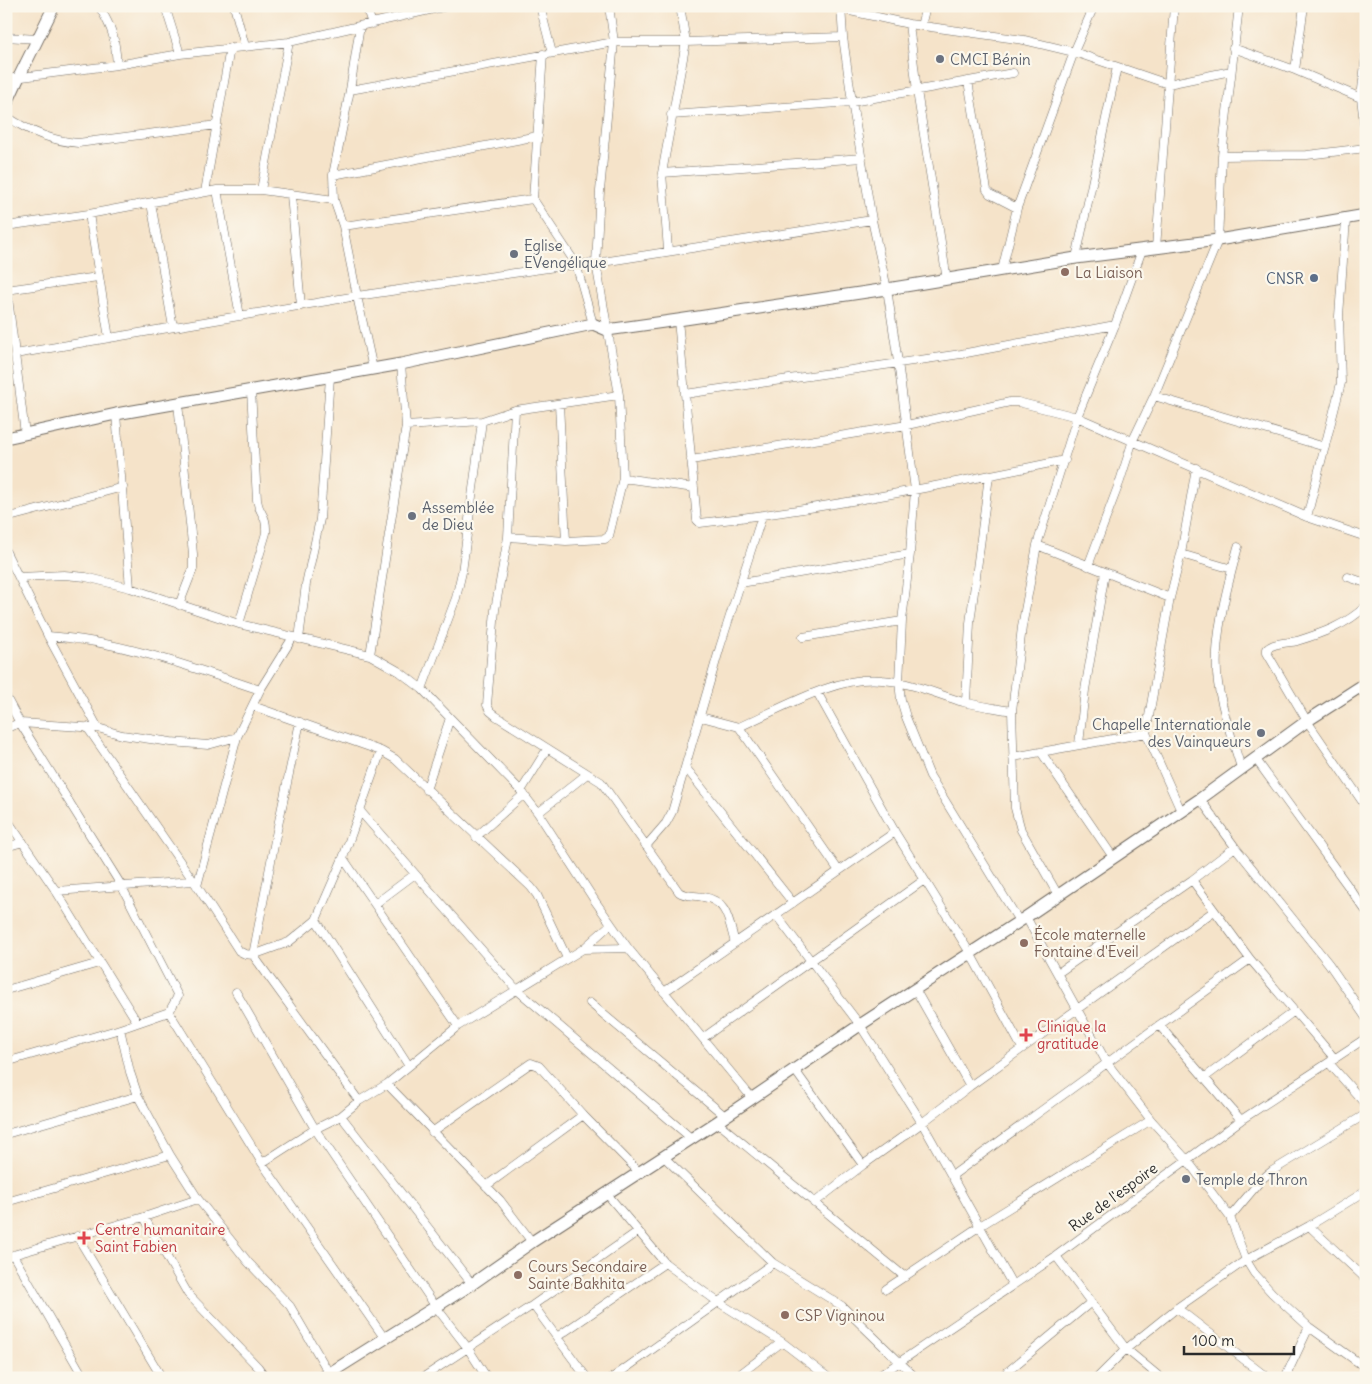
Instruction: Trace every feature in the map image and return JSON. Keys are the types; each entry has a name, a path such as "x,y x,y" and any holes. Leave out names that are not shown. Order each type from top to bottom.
{"main road":[{"path":"6,105 54,6"},
{"path":"6,438 116,414 401,364 592,324 606,330 678,320 947,280 1076,258 1218,240 1366,215"},
{"path":"326,1376 472,1284 532,1242 664,1157 1058,895 1200,799 1307,721 1362,685"}],"street":[{"path":"99,6 110,24 116,41 117,65"},
{"path":"165,6 180,54"},
{"path":"234,6 245,46"},
{"path":"366,6 372,24"},
{"path":"6,79 117,65 180,54 289,42 447,6"},
{"path":"540,6 552,53"},
{"path":"508,537 566,540 608,538 623,478 619,395 606,330 596,263 600,191 614,42 609,6"},
{"path":"668,250 662,173 671,115 686,42 680,6"},
{"path":"921,26 926,6"},
{"path":"1002,270 1017,208 1074,52 1094,6"},
{"path":"1156,248 1174,6"},
{"path":"1088,566 1120,481 1133,440 1154,396 1218,240 1222,156 1239,6"},
{"path":"1295,70 1304,6"},
{"path":"1231,71 1168,84 1074,52 1016,39 909,24 841,8 852,102 872,220 887,289 915,490 902,621 899,682 901,700 906,717 930,776 1058,973 1107,1063 1151,1120 1187,1160 1230,1218 1246,1260 1254,1273 1272,1293 1309,1326 1366,1368"},
{"path":"909,24 917,90 947,280"},
{"path":"360,26 350,90 333,175 334,200 343,226 356,296 373,369"},
{"path":"6,37 37,39"},
{"path":"350,90 614,42 686,42 843,37"},
{"path":"261,190 289,42"},
{"path":"206,192 230,48"},
{"path":"1234,48 1295,70 1361,98"},
{"path":"543,54 533,199 576,264 592,324"},
{"path":"1366,55 1361,98 1366,139"},
{"path":"1076,258 1117,67"},
{"path":"671,115 852,102 1013,73"},
{"path":"968,81 987,190 990,194 1017,208"},
{"path":"6,116 21,126 38,133 58,140 78,143 217,125"},
{"path":"333,175 538,136"},
{"path":"1222,156 1307,155 1366,148"},
{"path":"662,173 862,158"},
{"path":"217,190 240,316"},
{"path":"6,226 89,214 217,190 261,190 334,200"},
{"path":"291,195 301,306"},
{"path":"343,226 533,199"},
{"path":"152,203 172,327"},
{"path":"89,214 109,338"},
{"path":"1307,517 1341,383 1339,324 1346,219"},
{"path":"15,354 356,296 576,264 596,263 668,250 872,220"},
{"path":"1058,895 1029,845 1017,819 1012,711 1022,627 1037,545 1077,417 1115,325 1142,250"},
{"path":"24,434 7,290 98,277"},
{"path":"678,320 697,520 700,523 762,516 915,490 1065,460"},
{"path":"685,394 961,354 1115,325"},
{"path":"370,655 406,426 401,364"},
{"path":"195,883 237,737 260,690 296,638 320,519 330,377"},
{"path":"238,624 266,528 264,515 257,506 256,500 251,390"},
{"path":"406,426 482,421 515,410 619,395"},
{"path":"1154,396 1325,447"},
{"path":"691,460 907,425 1014,401 1077,417 1307,517 1366,537"},
{"path":"178,403 193,554 193,569 179,605"},
{"path":"560,404 566,540"},
{"path":"515,410 508,537 495,610 487,705 496,716 601,782 679,892 686,895 707,897 720,902 735,943"},
{"path":"116,414 130,588"},
{"path":"422,689 456,598 462,572 482,421"},
{"path":"1181,811 1146,733 1196,468"},
{"path":"966,702 970,623 989,476"},
{"path":"623,478 694,488"},
{"path":"6,518 123,486"},
{"path":"646,846 670,818 720,647 762,516"},
{"path":"1037,545 1170,598"},
{"path":"1238,547 1220,631 1217,672 1221,700 1241,768"},
{"path":"6,552 48,636 98,728"},
{"path":"742,583 910,554"},
{"path":"1181,554 1232,569"},
{"path":"1079,744 1085,690 1105,573"},
{"path":"20,577 64,575 86,577 130,588 238,624 370,655 400,672 422,689 522,793 538,813 610,924 628,948 752,1098"},
{"path":"1348,578 1366,583"},
{"path":"1366,606 1356,615 1326,632 1271,646 1267,649 1267,653 1307,721 1366,807"},
{"path":"803,637 902,621"},
{"path":"48,636 86,640 163,659 260,690"},
{"path":"701,717 738,727 817,692 848,682 881,679 899,682 966,702 1012,711"},
{"path":"1362,685 1366,697"},
{"path":"817,692 895,832 970,953 1022,1048"},
{"path":"6,697 20,723 121,885 176,992 177,998 169,1012 120,1029 6,1062"},
{"path":"253,706 381,751 395,759 531,888 537,895 567,958"},
{"path":"426,790 450,718"},
{"path":"300,722 253,955 359,1101"},
{"path":"6,728 20,723 98,728 132,736 172,742 208,744 223,742 237,737"},
{"path":"738,727 839,871"},
{"path":"87,728 195,883 239,951 244,954 253,955 289,942 316,920 343,858 381,751"},
{"path":"1013,756 1146,733"},
{"path":"476,837 522,793 547,749"},
{"path":"1041,752 1113,857"},
{"path":"1255,758 1366,911"},
{"path":"686,768 793,903"},
{"path":"538,813 587,774"},
{"path":"1200,799 1235,847 1309,938 1366,1018"},
{"path":"360,811 516,989 691,1138"},
{"path":"6,818 56,891 137,1022"},
{"path":"664,992 895,832"},
{"path":"6,847 23,842"},
{"path":"1058,973 1192,880 1235,847"},
{"path":"343,858 458,1026"},
{"path":"375,904 416,874"},
{"path":"703,1038 924,880"},
{"path":"1192,880 1250,959 1366,1104"},
{"path":"56,891 121,885 195,883"},
{"path":"814,1203 1022,1048 1214,911"},
{"path":"776,915 860,1025 953,1175 1012,1284"},
{"path":"316,920 409,1066"},
{"path":"262,1163 315,1129 341,1116 359,1101 387,1084 458,1026 583,949 610,924"},
{"path":"583,949 628,948"},
{"path":"953,1175 1250,959"},
{"path":"6,990 99,963"},
{"path":"915,989 970,1086"},
{"path":"236,992 315,1129 436,1307 467,1347 487,1378"},
{"path":"590,1003 814,1203 905,1277"},
{"path":"169,1012 262,1163 385,1339"},
{"path":"1204,1078 1293,1012"},
{"path":"1159,1025 1241,1120"},
{"path":"120,1029 138,1096 170,1155 198,1199 248,1262 290,1306 326,1376"},
{"name":"Rue de l'espoire","path":"876,1378 1012,1284 1056,1256 1241,1120 1366,1038"},
{"path":"432,1132 529,1063 538,1066 582,1115 639,1172"},
{"path":"794,1069 863,1165"},
{"path":"387,1084 500,1200 532,1242"},
{"path":"6,1134 138,1096"},
{"path":"1230,1218 1272,1171 1366,1114"},
{"path":"486,1186 582,1115"},
{"path":"341,1116 472,1284"},
{"path":"886,1289 980,1226 1151,1120"},
{"path":"6,1202 170,1155"},
{"path":"664,1157 774,1263 842,1306 916,1378"},
{"path":"1097,1378 1126,1349 1177,1308 1246,1260 1309,1226 1365,1192"},
{"path":"607,1194 665,1263 718,1302 782,1342 829,1378"},
{"path":"84,1378 9,1256 144,1217 198,1199"},
{"path":"144,1217 188,1294 258,1367 266,1378"},
{"path":"1309,1226 1366,1279"},
{"path":"422,1378 533,1305 637,1232"},
{"path":"77,1236 162,1378"},
{"path":"1056,1256 1126,1349 1161,1378"},
{"path":"557,1337 665,1263"},
{"path":"612,1378 774,1263"},
{"path":"1000,1378 1090,1303"},
{"path":"533,1305 587,1378"},
{"path":"1177,1308 1268,1378"},
{"path":"1285,1378 1309,1326"},
{"path":"735,1378 782,1342"}],"place":[{"name":"CMCI Bénin","path":"940,59"},
{"name":"Eglise EVengélique","path":"514,254"},
{"name":"La Liaison","path":"1065,272"},
{"name":"CNSR","path":"1314,278"},
{"name":"Assemblée de Dieu","path":"412,516"},
{"name":"Chapelle Internationale des Vainqueurs","path":"1261,733"},
{"name":"École maternelle Fontaine d'Eveil","path":"1024,943"},
{"name":"Clinique la gratitude","path":"1026,1035"},
{"name":"Temple de Thron","path":"1186,1179"},
{"name":"Centre humanitaire Saint Fabien","path":"84,1238"},
{"name":"Cours Secondaire Sainte Bakhita","path":"518,1275"},
{"name":"CSP Vigninou","path":"785,1315"}]}
